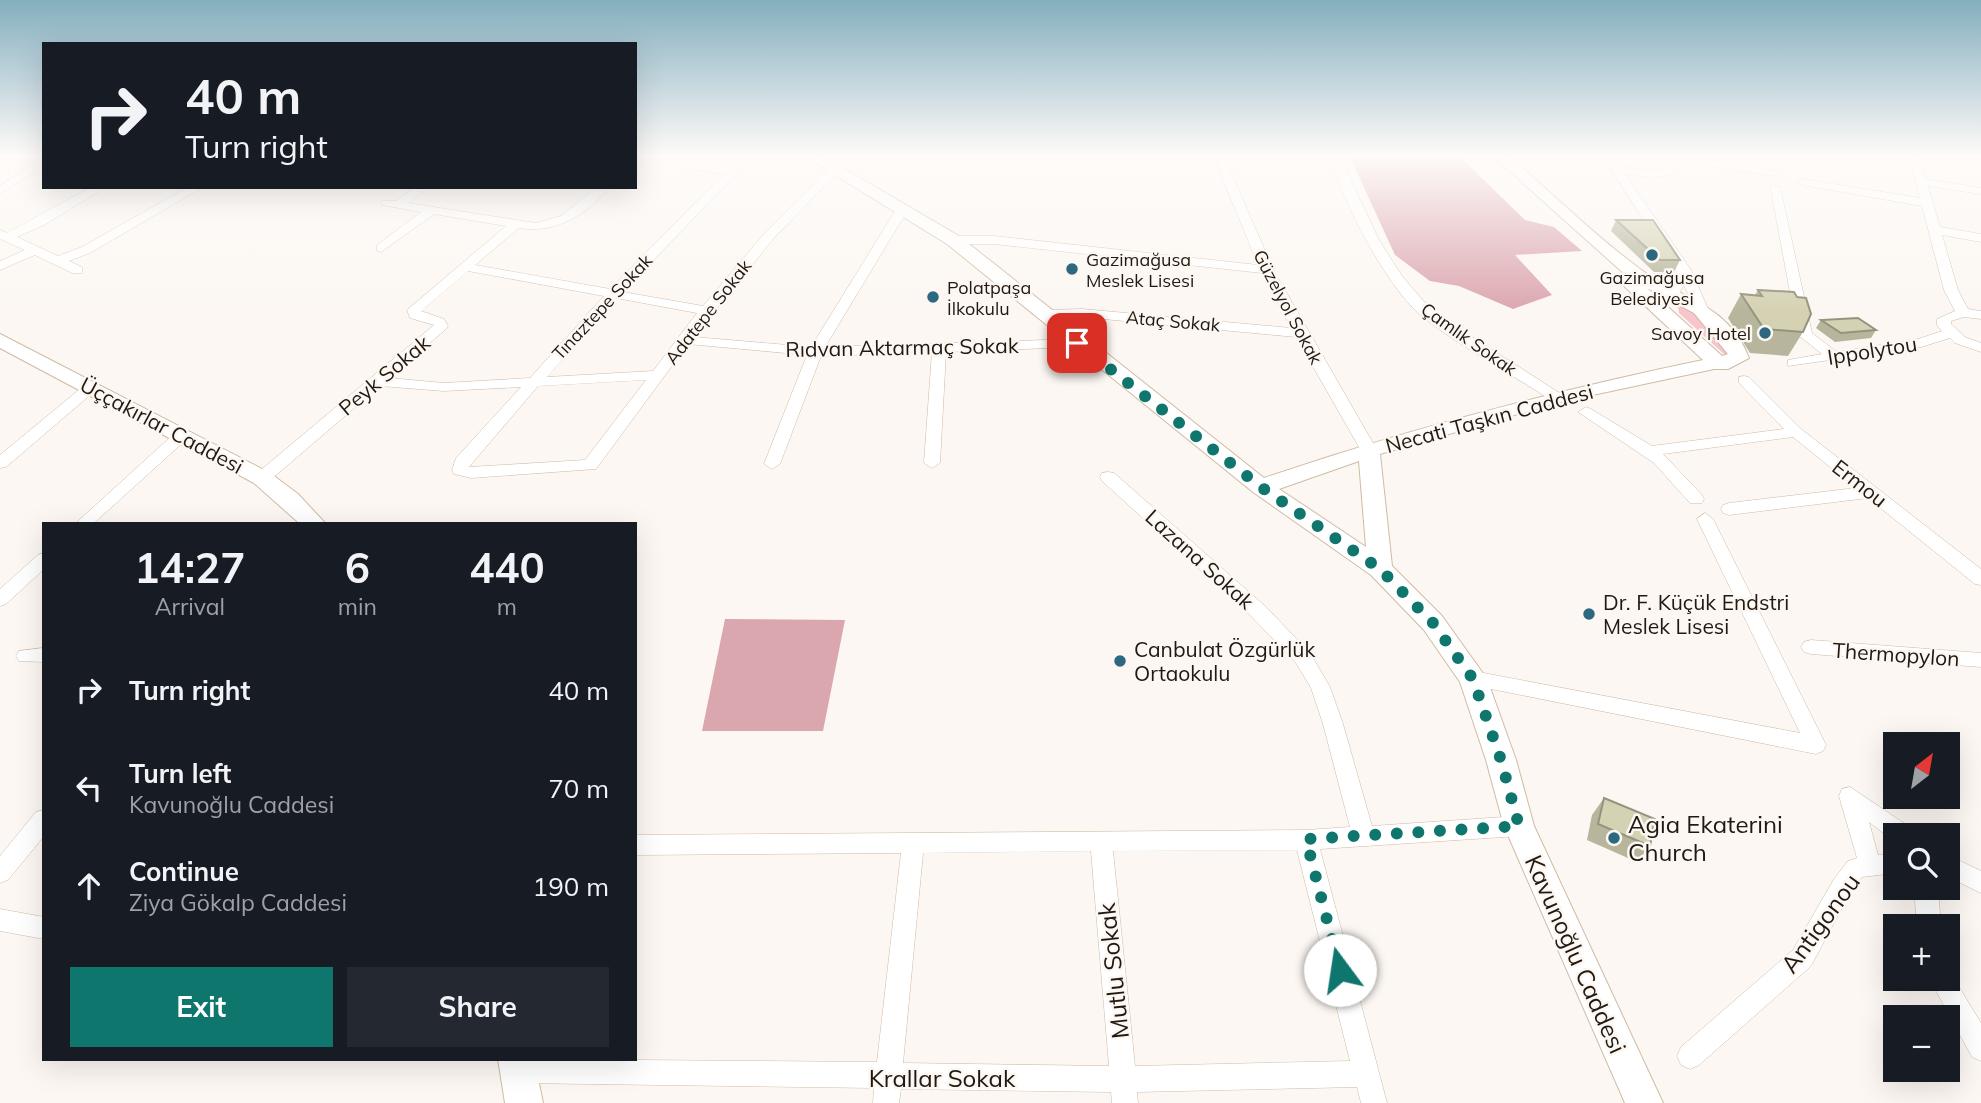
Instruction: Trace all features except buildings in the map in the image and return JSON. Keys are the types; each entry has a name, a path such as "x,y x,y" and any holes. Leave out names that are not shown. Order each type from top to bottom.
{"main road":[{"name":"Kavunoğlu Caddesi","path":"904,208 953,240 1048,314 1077,343 1261,487 1380,569 1433,623 1473,679 1501,760 1519,826 1644,1103"},
{"path":"1549,208 1721,365 1735,361 1740,354 1679,281 1645,279 1557,208"},
{"name":"Üççakırlar Caddesi","path":"0,340 262,478 312,522"},
{"name":"Necati Taşkın Caddesi","path":"1261,487 1369,450 1556,397 1630,380 1721,365"},
{"path":"1369,450 1380,569"}],"street":[{"path":"4,235 40,222 63,208"},
{"path":"58,261 86,250 159,208"},
{"path":"422,208 536,227 561,222 578,208"},
{"name":"Tınaztepe Sokak","path":"460,470 462,462 531,384 697,208"},
{"name":"Adatepe Sokak","path":"460,470 471,473 590,465 707,310 793,208"},
{"path":"772,464 815,352 903,208"},
{"name":"Güzelyol Sokak","path":"1240,208 1266,270 1299,333 1369,450"},
{"name":"Çamlık Sokak","path":"1358,208 1370,237 1419,305 1450,329 1556,397"},
{"path":"1646,208 1661,229 1679,281 1701,309"},
{"path":"1780,208 1805,335 1833,356"},
{"path":"1928,208 1951,290 1963,313"},
{"path":"381,248 432,210"},
{"name":"Peyk Sokak","path":"262,478 441,327 439,322 415,315 414,310 516,224"},
{"path":"1936,230 1981,238"},
{"path":"4,235 77,271"},
{"path":"953,240 994,240 1266,270"},
{"path":"0,266 34,251"},
{"path":"465,267 707,310"},
{"path":"1657,305 1679,281"},
{"name":"Ataç Sokak","path":"1048,314 1082,313 1299,333"},
{"path":"1981,315 1963,313 1944,319 1944,325 1951,333 1981,348"},
{"name":"Ippolytou","path":"1793,363 1920,342 1951,333"},
{"name":"Rıdvan Aktarmaç Sokak","path":"685,340 815,352 939,350 1077,343"},
{"path":"932,463 939,350"},
{"path":"377,381 444,387 531,384 659,374"},
{"name":"Ermou","path":"1744,380 1796,432 1974,573 1981,589"},
{"path":"1,461 91,387"},
{"path":"1586,412 1651,451 1681,477 1696,499"},
{"path":"1651,451 1796,432"},
{"path":"85,522 182,435"},
{"name":"Lazana Sokak","path":"1108,477 1258,611 1303,658 1320,687 1329,712 1364,837"},
{"path":"1729,509 1871,492"},
{"path":"1473,679 1816,745 1705,519"},
{"path":"0,599 42,561"},
{"name":"Thermopylon","path":"1811,647 1981,660"},
{"path":"1870,865 1850,796 1887,823"},
{"path":"0,873 42,821"},
{"path":"637,845 1306,839 1519,826"},
{"path":"1306,839 1374,1103"},
{"name":"Mutlu Sokak","path":"1101,840 1125,1091"},
{"path":"888,1090 912,844"},
{"name":"Antigonou","path":"1690,1056 1802,958 1842,886 1856,869 1883,864"},
{"path":"1960,872 1981,883"},
{"path":"0,920 42,928"},
{"path":"1948,991 1981,1048"},
{"name":"Krallar Sokak","path":"519,1077 888,1090 1125,1091 1367,1074"}],"shaded area":[{"path":"1374,208 1513,208 1525,220 1554,227 1582,251 1515,255 1552,295 1513,309 1459,286 1430,281 1395,255"},
{"path":"1678,306 1691,306 1731,351 1727,357 1679,313"},
{"path":"725,619 845,620 823,731 702,731"}],"place":[{"name":"Gazimağusa Belediyesi","path":"1652,255"},
{"name":"Gazimağusa Meslek Lisesi","path":"1072,269"},
{"name":"Polatpaşa İlkokulu","path":"933,297"},
{"name":"Savoy Hotel","path":"1765,333"},
{"name":"Dr. F. Küçük Endstri Meslek Lisesi","path":"1589,614"},
{"name":"Canbulat Özgürlük Ortaokulu","path":"1120,661"},
{"name":"Agia Ekaterini Church","path":"1614,838"}],"route":[{"path":"1077,343 1261,487 1380,569 1433,623 1473,679 1501,760 1519,826 1306,839 1340,970"}]}
